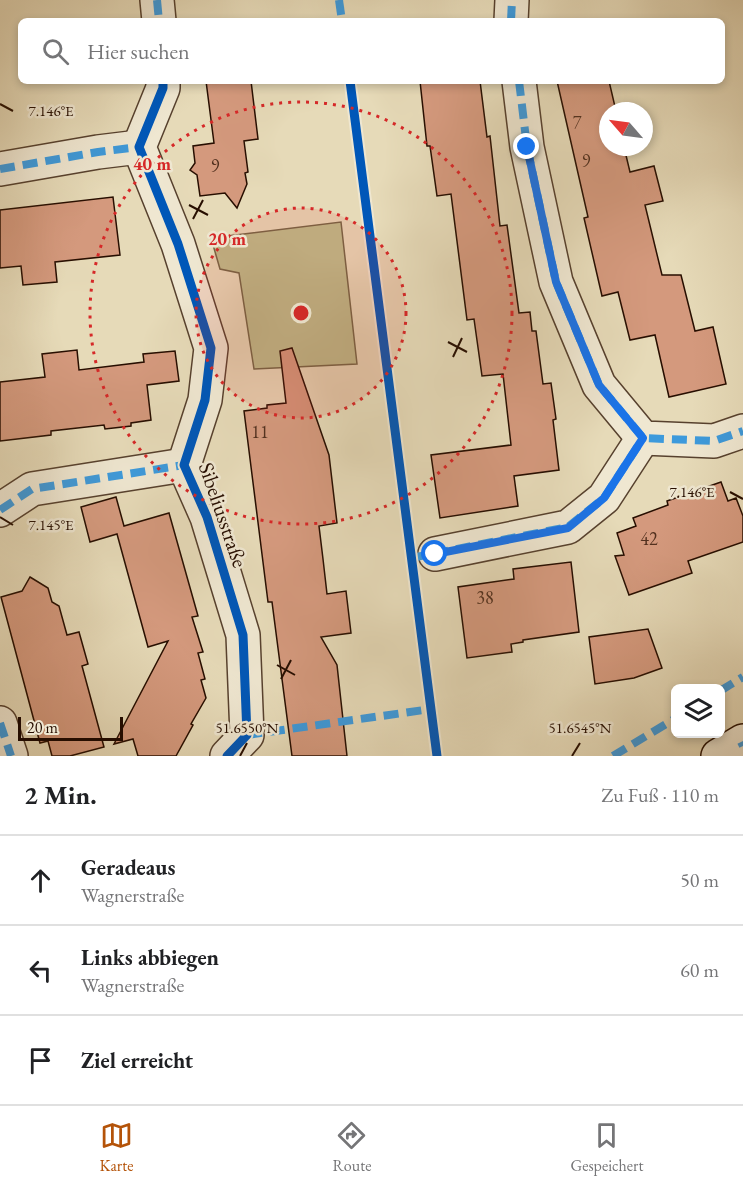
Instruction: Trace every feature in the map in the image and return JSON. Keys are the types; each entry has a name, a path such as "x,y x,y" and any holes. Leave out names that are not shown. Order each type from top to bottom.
{"street":[{"path":"157,0 159,18"},
{"path":"511,18 512,0"},
{"path":"0,168 139,147 163,84"},
{"path":"519,84 527,147 556,282 599,385 643,438 714,441 743,431"},
{"name":"Sibeliusstraße","path":"139,147 178,244 211,348 205,400 184,465 207,517 243,635 247,735 227,756"},
{"path":"435,554 568,528 604,498 643,438"},
{"name":"Sibeliusstraße","path":"0,510 32,489 184,465"},
{"path":"0,723 12,756"}],"green space":[{"path":"341,222 357,364 254,369 239,273 220,269 211,238"}],"building":[{"path":"206,84 251,84 258,139 244,141 248,172 245,173 247,184 237,208 225,193 200,196 197,175 190,170 195,163 193,146 214,143"},
{"path":"420,84 480,84 487,137 490,136 500,226 507,225 519,313 530,312 532,331 536,331 543,384 551,383 559,470 514,476 518,506 440,518 431,455 511,445 503,374 482,376 474,319 467,320 451,194 437,196 430,146 427,146"},
{"path":"558,84 610,84 614,102 599,102 599,156 626,156 630,172 654,166 663,201 645,205 662,275 681,275 695,331 713,327 726,384 669,397 655,335 630,340 618,292 602,296 584,218 588,217"},
{"path":"113,197 120,255 55,262 57,282 23,285 21,266 0,268 0,210"},
{"path":"292,348 329,455 337,523 319,526 327,594 346,591 351,633 321,637 337,665 347,756 292,756 272,602 268,602 244,411 286,403 280,351"},
{"path":"77,350 79,370 144,362 143,354 175,351 179,381 147,385 151,420 131,423 131,426 105,429 104,425 51,431 51,435 0,441 0,382 45,377 42,354"},
{"path":"721,482 728,501 736,498 743,516 743,542 688,561 692,573 629,595 615,556 624,555 617,533 636,526 633,518 668,505 667,501"},
{"path":"116,497 124,526 169,513 198,616 192,617 203,652 198,653 205,679 201,680 206,698 176,756 138,756 133,739 114,744 168,641 148,647 117,534 90,542 81,507"},
{"path":"571,562 579,632 523,640 523,642 511,644 512,652 467,658 458,587 514,579 513,569"},
{"path":"30,577 48,588 52,602 59,606 67,635 79,632 88,664 82,666 104,747 70,756 52,756 48,741 40,743 1,597 22,591"},
{"path":"648,629 662,668 634,678 595,684 589,637"}],"marked path":[{"path":"157,0 159,18"},
{"path":"339,0 342,18"},
{"path":"511,18 512,0"},
{"path":"519,84 527,147 556,282 599,385 643,438 714,441 743,431"},
{"path":"0,169 139,147"},
{"path":"411,558 568,527 604,498 643,438"},
{"path":"0,510 32,489 184,465"},
{"path":"725,688 743,677"},
{"path":"247,735 431,709"},
{"path":"613,756 671,721"},
{"path":"0,723 11,756"},
{"path":"741,742 743,746"}],"cycle path":[{"path":"163,84 139,147 178,244 211,348 205,400 184,465 207,517 243,635 247,735 227,756"},
{"path":"350,84 437,756"}],"route":[{"path":"435,554 568,528 604,498 643,438 599,385 556,282 527,147"}]}
